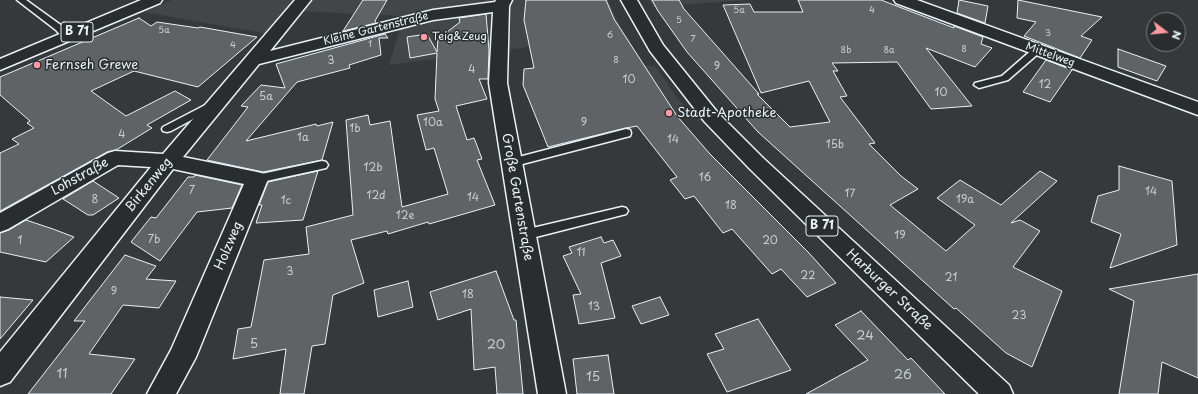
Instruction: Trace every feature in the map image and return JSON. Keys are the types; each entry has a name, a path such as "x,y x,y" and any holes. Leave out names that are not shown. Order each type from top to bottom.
{"street":[{"name":"B 71","path":"0,65 154,0"},
{"name":"Birkenweg","path":"0,373 168,161 303,0"},
{"name":"Harburger Straße","path":"629,0 656,47 711,117 756,163 999,394"},
{"name":"Mittelweg","path":"902,0 928,4 1038,50 1198,109"},
{"name":"Kleine Gartenstraße","path":"253,60 433,14 503,3"},
{"name":"Große Gartenstraße","path":"503,3 498,83 552,394"},
{"name":"Lohstraße","path":"0,223 115,158 168,161"},
{"path":"168,161 257,179"},
{"name":"Holzweg","path":"161,394 182,357 257,179"}],"lane":[{"path":"21,0 59,28 66,36"},
{"path":"979,85 1005,78 1038,50"},
{"path":"167,129 218,102"},
{"path":"512,163 626,133"},
{"path":"257,179 322,165"},
{"path":"524,235 622,211"}],"shaded area":[{"path":"172,0 608,0 617,20 645,66 655,66 676,96 693,114 583,142 544,45 389,65 404,16 295,11 273,35 145,12"},
{"path":"649,0 747,0 654,7"}],"building":[{"path":"363,0 387,0 375,21 376,23 343,31"},
{"path":"526,0 606,0 614,19 677,116 710,154 809,253 836,283 807,297 781,269 772,274 732,229 723,233 694,196 685,199 670,180 677,177 637,126 548,147 523,85 524,69 534,68 524,20"},
{"path":"652,0 679,0 684,9 759,94 757,94 790,127 830,122 809,81 761,93 723,5 750,4 754,12 803,12 798,0 881,0 954,28 954,26 983,37 981,44 992,48 975,67 926,48 972,106 931,109 897,62 832,63 838,71 833,71 847,96 840,97 875,143 869,144 901,176 918,189 890,205 946,251 975,225 937,198 960,180 1001,205 1040,171 1057,181 1011,223 1020,220 1040,231 1013,267 1062,291 1032,367 1006,353 956,308 954,309 758,132 687,52"},
{"path":"959,0 988,6 985,23 957,13"},
{"path":"1018,0 1102,17 1081,36 1092,40 1080,58 1024,36 1036,22 1017,18"},
{"path":"486,14 489,50 488,79 479,79 487,99 456,106 467,140 474,138 476,143 482,159 477,160 495,205 388,234 387,231 351,240 364,283 333,295 325,344 312,346 304,394 280,394 286,349 233,359 238,329 251,327 264,260 309,254 306,227 353,215 346,120 368,115 370,125 390,121 402,207 448,194 434,148 426,150 417,115 439,111 435,99 437,53 410,58 407,37 427,34 437,52 438,39 460,22 459,18"},
{"path":"139,18 151,26 157,22 198,28 200,27 257,37 198,87 134,71 91,91 126,116 175,91 191,100 147,125 152,128 116,150 107,152 0,211 0,153 19,144 12,139 34,128 27,123 30,121 0,95 0,77"},
{"path":"385,34 388,38 379,38 381,55 349,65 350,68 297,82 246,141 316,124 317,126 333,122 322,160 263,172 207,160 248,107 241,106 261,85 285,88 276,64"},
{"path":"1118,49 1166,66 1157,81 1118,67"},
{"path":"1046,60 1072,70 1050,102 1023,92"},
{"path":"1119,166 1172,181 1177,245 1110,268 1121,234 1091,222 1098,196 1119,190"},
{"path":"318,171 303,220 256,223 262,205 259,205 268,182"},
{"path":"195,175 242,185 232,208 197,212 160,261 131,242 151,217 156,218 188,177 194,177"},
{"path":"93,181 119,198 93,215 88,215 63,199"},
{"path":"26,220 74,237 46,262 0,252 0,233 9,230"},
{"path":"601,237 604,243 613,240 621,256 601,263 615,318 579,324 573,295 581,294 563,256 572,253 569,247"},
{"path":"125,255 156,266 146,279 176,281 159,308 123,305 89,354 135,359 111,394 28,394 85,321 74,321"},
{"path":"496,271 514,320 516,320 523,394 497,394 495,367 474,370 471,309 438,320 430,292"},
{"path":"1198,274 1198,378 1162,362 1158,394 1119,394 1134,301 1109,289"},
{"path":"408,281 413,307 378,317 374,290"},
{"path":"0,297 33,300 0,339"},
{"path":"660,297 669,315 641,324 632,306"},
{"path":"861,311 908,360 911,358 945,394 806,394 868,360 835,325"},
{"path":"758,319 791,370 727,392 707,354 724,349 715,334"},
{"path":"608,355 614,394 577,394 573,359"}],"place":[{"name":"Teig&Zeug","path":"424,37"},
{"name":"Fernseh Grewe","path":"37,65"},
{"name":"Stadt-Apotheke","path":"669,113"}]}
